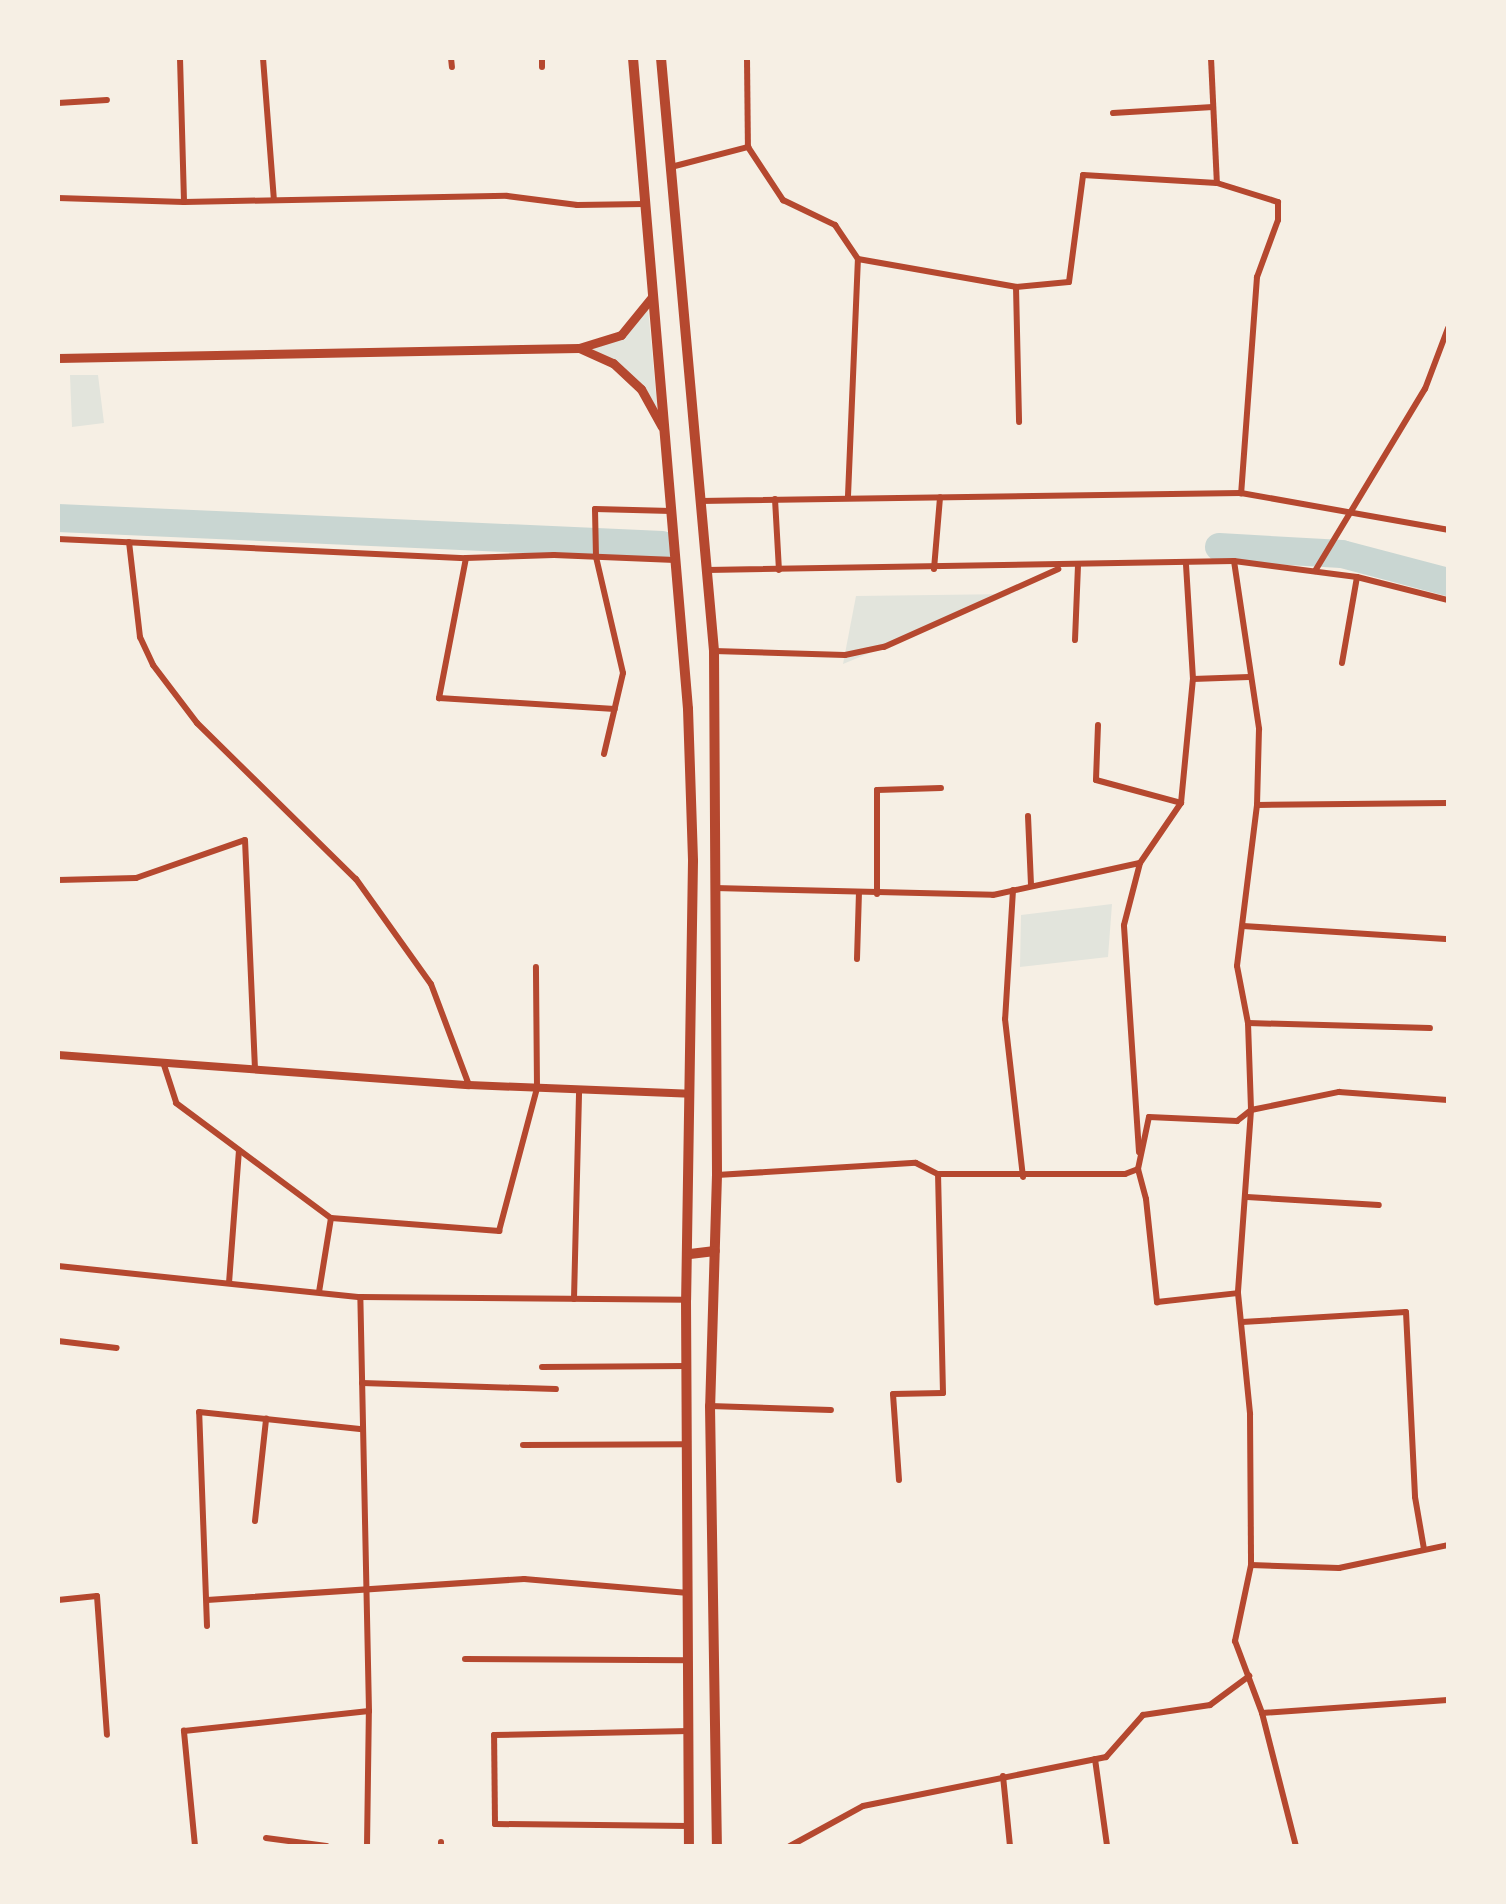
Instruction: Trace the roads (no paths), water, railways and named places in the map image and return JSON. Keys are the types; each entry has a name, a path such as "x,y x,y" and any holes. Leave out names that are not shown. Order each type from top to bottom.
{"main road":[{"path":"633,58 688,709 693,861 690,1254 686,1300 689,1846"},
{"path":"661,58 714,651 717,1175 710,1406 717,1846"},
{"path":"58,358 579,348 621,335 652,297"},
{"path":"579,348 613,363 641,389 662,427"},
{"path":"693,861 715,862"},
{"path":"690,1254 715,1251"}],"street":[{"path":"180,58 184,202"},
{"path":"263,58 274,200"},
{"path":"451,58 452,67"},
{"path":"542,58 542,67"},
{"path":"747,58 748,147 783,200 835,225 858,259 848,496"},
{"path":"1211,58 1217,183"},
{"path":"58,103 107,100"},
{"path":"1113,113 1213,107"},
{"path":"671,167 748,147"},
{"path":"858,259 1016,287 1069,282 1083,175 1217,183 1278,202 1278,220 1257,277 1241,493"},
{"path":"58,198 184,202 507,196 577,205 644,204"},
{"path":"1016,287 1019,422"},
{"path":"1315,571 1353,514 1425,389 1448,328"},
{"path":"700,501 848,496 1241,493 1448,530"},
{"path":"934,569 940,497"},
{"path":"775,499 779,570"},
{"path":"604,754 623,673 596,557 595,509 671,511"},
{"path":"58,539 466,558 675,560"},
{"path":"129,542 140,637 153,665 197,723 356,879 431,984 469,1085"},
{"path":"466,558 439,698 615,709"},
{"path":"707,570 1062,567 1234,561 1357,577 1448,600"},
{"path":"1234,561 1259,729 1257,805 1237,966 1248,1023 1251,1110 1238,1293 1250,1414 1251,1565 1235,1641 1262,1713 1296,1846"},
{"path":"1186,563 1193,679 1181,803 1140,863 1124,925 1139,1166 1146,1199 1157,1302 1238,1293"},
{"path":"1075,640 1078,566"},
{"path":"714,651 845,655 884,647 1062,567"},
{"path":"1342,663 1357,577"},
{"path":"1193,679 1249,677"},
{"path":"1098,725 1096,780 1181,803"},
{"path":"877,894 877,790 941,788"},
{"path":"1257,805 1448,803"},
{"path":"1028,816 1031,886"},
{"path":"58,880 136,878 245,840 255,1070"},
{"path":"715,888 877,894 1013,890 1140,863"},
{"path":"1013,890 1005,1019 1023,1177"},
{"path":"857,959 859,893"},
{"path":"1243,926 1446,939"},
{"path":"164,1065 176,1103 331,1218 499,1231 537,1088 536,967"},
{"path":"1248,1023 1430,1028"},
{"path":"58,1055 469,1085 690,1094"},
{"path":"574,1299 579,1090"},
{"path":"1139,1166 1149,1117 1237,1121 1251,1110 1339,1092 1448,1100"},
{"path":"229,1283 239,1150"},
{"path":"717,1175 916,1163 938,1174 1023,1177 1139,1166"},
{"path":"899,1480 893,1394 943,1393 938,1174"},
{"path":"1247,1197 1379,1205"},
{"path":"319,1292 331,1218"},
{"path":"58,1266 360,1297 686,1300"},
{"path":"360,1297 364,1592 369,1711 367,1846"},
{"path":"1242,1322 1406,1312 1415,1497 1424,1549"},
{"path":"58,1341 117,1348"},
{"path":"542,1367 687,1366"},
{"path":"362,1383 556,1389"},
{"path":"710,1406 831,1410"},
{"path":"207,1626 199,1412 362,1429"},
{"path":"255,1521 266,1419"},
{"path":"523,1445 687,1444"},
{"path":"1251,1565 1339,1568 1448,1545"},
{"path":"207,1600 524,1579 688,1593"},
{"path":"58,1600 97,1596 107,1735"},
{"path":"465,1659 688,1660"},
{"path":"790,1846 863,1806 1106,1757 1143,1715 1210,1705 1249,1676"},
{"path":"1262,1713 1448,1700"},
{"path":"195,1846 184,1731 369,1711"},
{"path":"689,1731 494,1735 495,1824 689,1826"},
{"path":"1095,1759 1107,1846"},
{"path":"1003,1776 1010,1846"},
{"path":"266,1838 326,1846"}],"waterway":[{"path":"58,518 662,545"},
{"path":"1219,547 1342,554 1448,582"}]}
